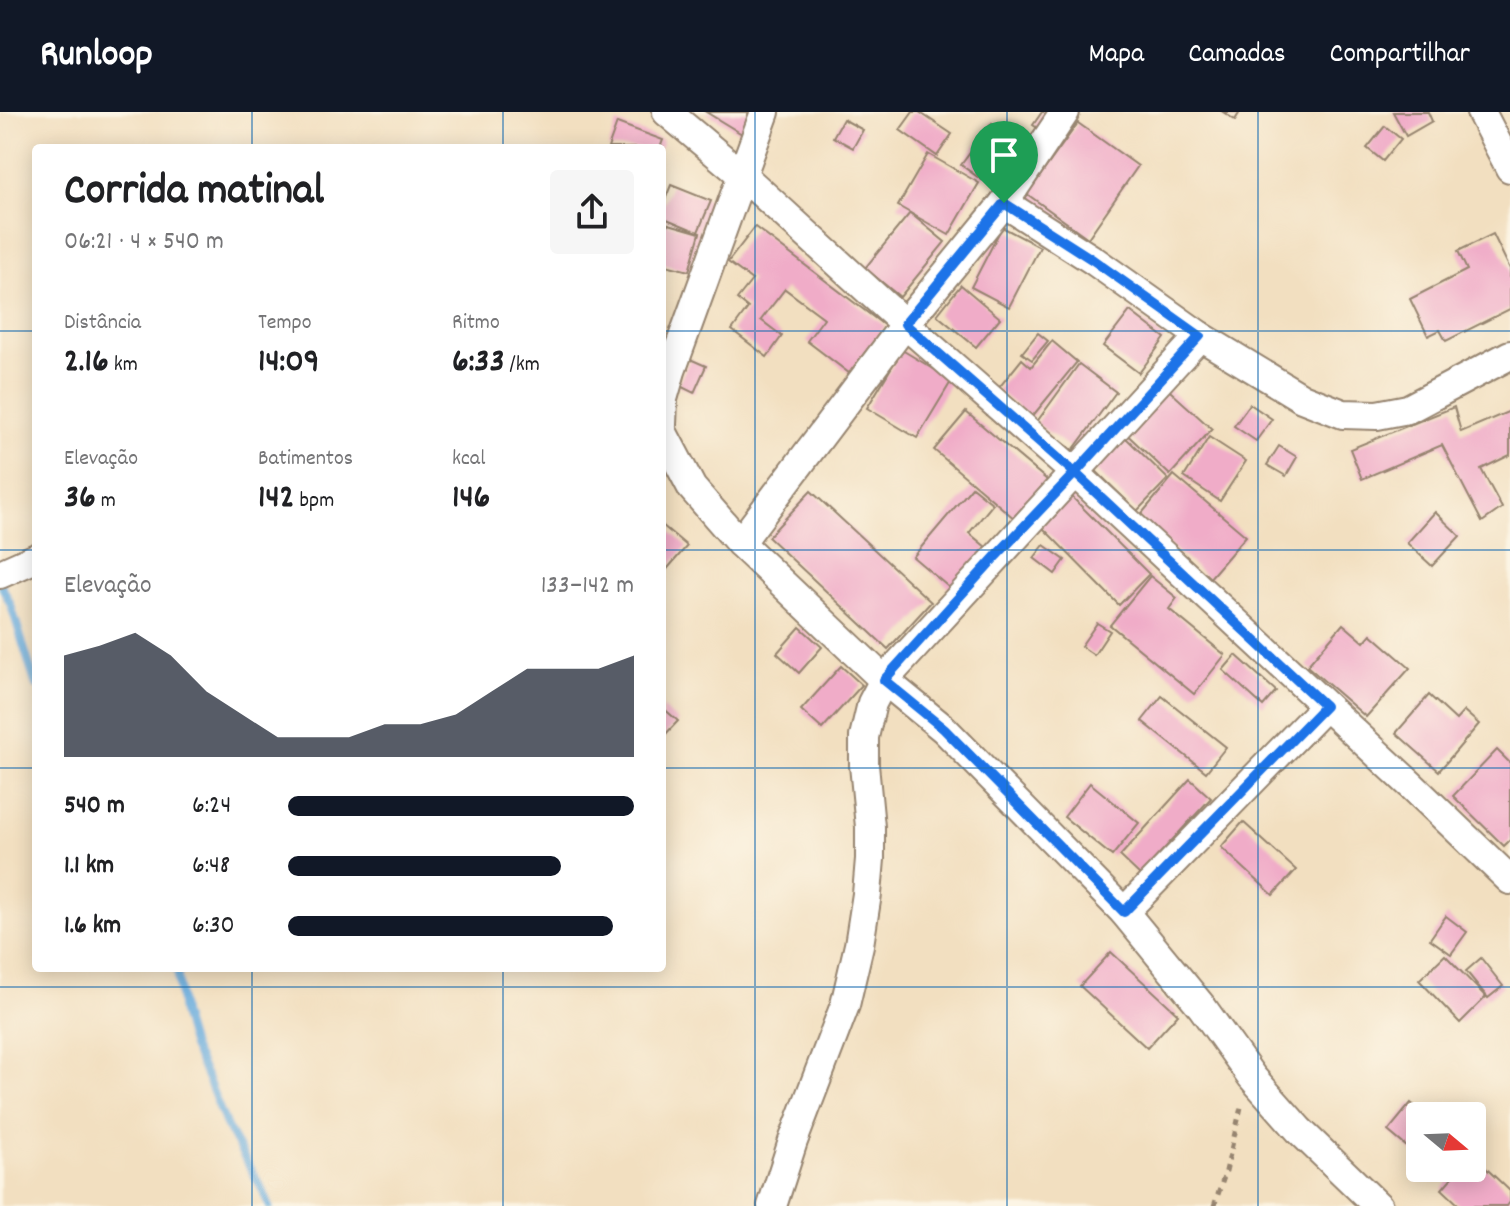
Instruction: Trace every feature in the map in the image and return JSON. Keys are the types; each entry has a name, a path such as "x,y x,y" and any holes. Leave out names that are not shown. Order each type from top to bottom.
{"street":[{"path":"667,112 742,175 1075,473 1510,880"},
{"path":"666,388 765,112"},
{"path":"740,543 905,324 1004,203 1065,112"},
{"path":"1481,112 1510,168"},
{"path":"1004,203 1093,260 1200,336 1302,398 1343,414 1377,415 1408,409 1510,355"},
{"path":"772,1206 793,1141 845,1005 859,945 870,859 864,737 872,703 884,680 1200,336"},
{"path":"666,439 692,488 740,543 884,680 944,729 1124,912 1202,1007 1252,1077 1299,1130 1378,1206"},
{"path":"0,574 32,560"},
{"path":"1124,912 1325,706"}],"path":[{"path":"1214,1206 1240,1114 1245,1085 1242,1063"}],"building":[{"path":"706,112 749,112 742,134"},
{"path":"913,112 919,112 952,134 937,156 900,130"},
{"path":"1042,112 1052,112 1043,132 1033,125"},
{"path":"1223,112 1240,112 1235,120"},
{"path":"1393,112 1428,112 1432,121 1406,136"},
{"path":"843,119 863,130 853,148 833,137"},
{"path":"617,123 663,140 662,144 609,144"},
{"path":"992,123 1013,139 982,180 961,165"},
{"path":"1078,123 1138,166 1088,238 1027,194"},
{"path":"1385,126 1401,139 1383,161 1367,148"},
{"path":"928,154 979,183 949,235 898,206"},
{"path":"671,185 711,201 698,232 666,219 666,197"},
{"path":"910,213 945,242 900,297 865,268"},
{"path":"666,223 700,233 689,271 666,265"},
{"path":"755,227 885,326 849,373 807,341 824,318 785,289 761,320 782,336 767,357 732,330 748,308 737,299 752,280 728,262"},
{"path":"1002,227 1040,247 1009,307 971,287"},
{"path":"1493,234 1510,269 1510,309 1446,341 1440,330 1428,336 1410,299 1467,270 1458,251"},
{"path":"961,285 1000,318 976,347 937,315"},
{"path":"1130,311 1165,338 1139,373 1103,346"},
{"path":"1038,333 1048,341 1032,360 1022,353"},
{"path":"1052,341 1077,362 1031,418 997,390 1022,359 1031,367"},
{"path":"902,350 952,380 917,438 867,408"},
{"path":"690,359 706,366 694,393 678,385"},
{"path":"1079,364 1116,392 1073,450 1036,423"},
{"path":"1160,382 1212,429 1170,475 1119,427"},
{"path":"1250,404 1272,419 1256,441 1234,426"},
{"path":"1454,407 1461,432 1510,411 1510,455 1481,469 1502,508 1482,522 1442,445 1362,479 1350,449"},
{"path":"966,412 1047,480 1015,519 934,450"},
{"path":"1124,436 1168,479 1137,511 1093,468"},
{"path":"1209,437 1246,461 1220,501 1184,477"},
{"path":"1279,446 1297,457 1286,476 1267,465"},
{"path":"1174,475 1246,536 1209,579 1138,518"},
{"path":"972,487 993,504 969,533 987,548 952,590 913,557"},
{"path":"811,491 931,602 888,649 768,537"},
{"path":"1070,495 1149,574 1119,605 1040,525"},
{"path":"1435,512 1460,536 1432,566 1407,543"},
{"path":"666,528 687,546 666,570"},
{"path":"1044,545 1065,560 1055,574 1034,558"},
{"path":"1150,576 1177,598 1169,609 1225,655 1194,694 1110,625"},
{"path":"1097,623 1110,631 1094,655 1081,646"},
{"path":"1343,624 1364,642 1371,634 1410,668 1366,717 1307,666"},
{"path":"800,627 822,647 799,673 777,653"},
{"path":"1236,655 1276,691 1263,706 1223,670"},
{"path":"841,666 862,685 822,729 801,710"},
{"path":"1429,695 1456,720 1464,711 1479,724 1439,771 1396,733"},
{"path":"1162,696 1226,747 1206,772 1142,721"},
{"path":"666,710 678,721 666,734"},
{"path":"1497,750 1510,763 1510,840 1504,846 1453,796"},
{"path":"1190,779 1211,798 1140,875 1120,856"},
{"path":"1090,783 1139,823 1112,856 1064,817"},
{"path":"1243,822 1296,870 1273,895 1221,847"},
{"path":"1446,916 1467,932 1451,954 1430,939"},
{"path":"1111,952 1178,1014 1147,1048 1080,986"},
{"path":"1445,955 1486,997 1460,1023 1419,980"},
{"path":"1481,958 1503,986 1488,998 1466,971"},
{"path":"1406,1109 1406,1146 1388,1131"},
{"path":"1486,1168 1510,1191 1510,1202 1507,1206 1460,1206 1442,1189 1448,1182 1486,1182"}],"waterway":[{"path":"0,582 11,605 32,673"},
{"path":"177,972 182,1013 192,1047 227,1127 269,1206"}],"route":[{"path":"1004,203 905,324 1075,473 884,680 944,729 1124,912 1325,706 1075,473 1200,336 1093,260 1004,203"}]}
